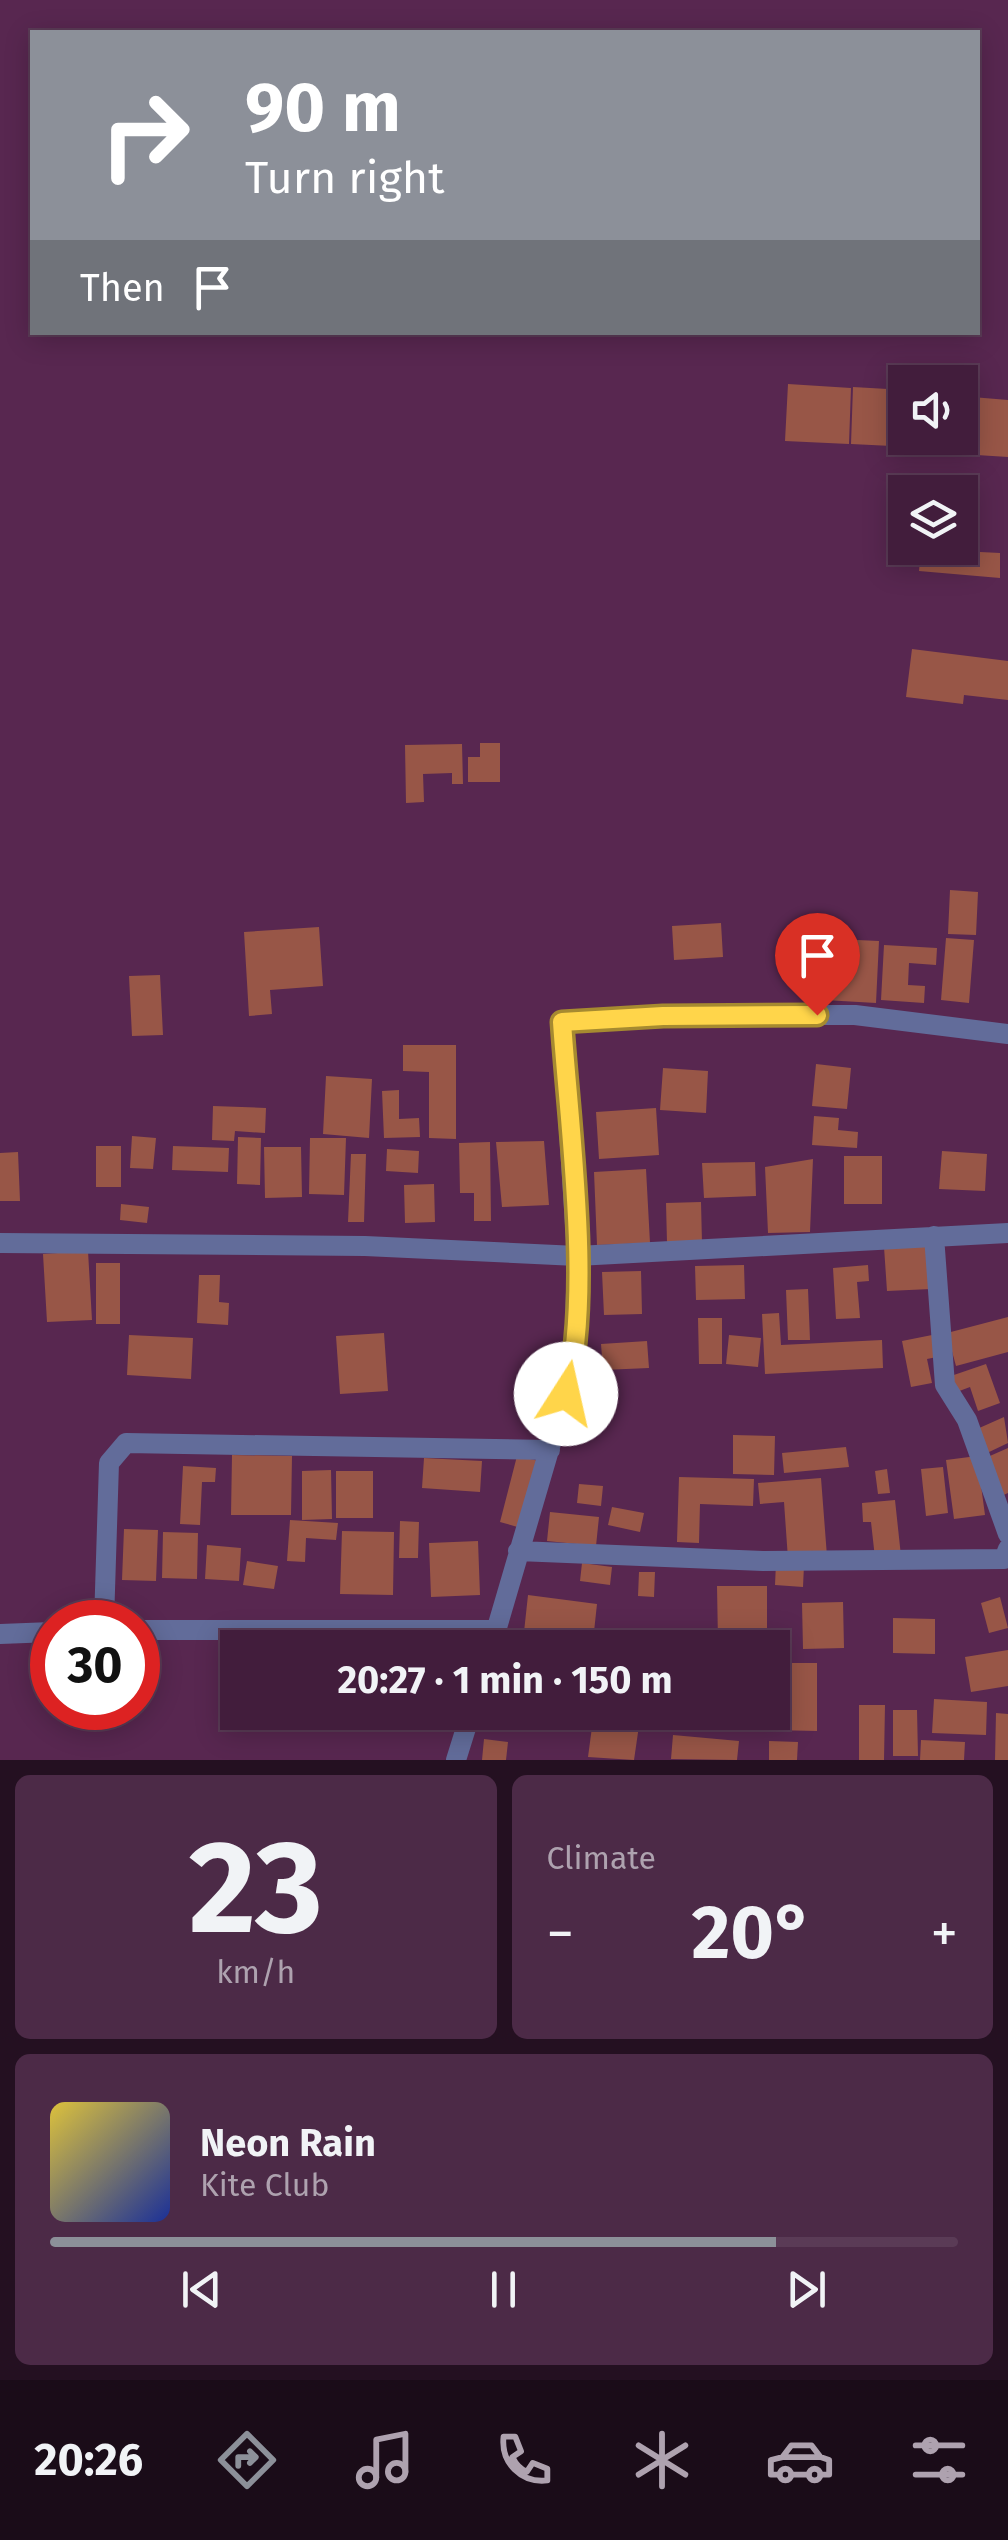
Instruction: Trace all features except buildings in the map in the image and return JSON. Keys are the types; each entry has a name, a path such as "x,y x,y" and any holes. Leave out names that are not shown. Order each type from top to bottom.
{"street":[{"path":"496,1630 574,1365 576,1256 562,1022 663,1016 855,1015 1008,1034"},
{"path":"0,1243 364,1246 576,1256 1008,1233"},
{"path":"934,1236 945,1385 967,1420 1008,1534"},
{"path":"105,1600 110,1463 126,1444 550,1450"},
{"path":"518,1551 763,1562 1004,1559 1008,1548"},
{"path":"160,1631 220,1632"},
{"path":"0,1634 30,1633"},
{"path":"456,1760 465,1730"}],"route":[{"path":"566,1394 574,1365 576,1256 562,1022 663,1016 817,1015"}]}
